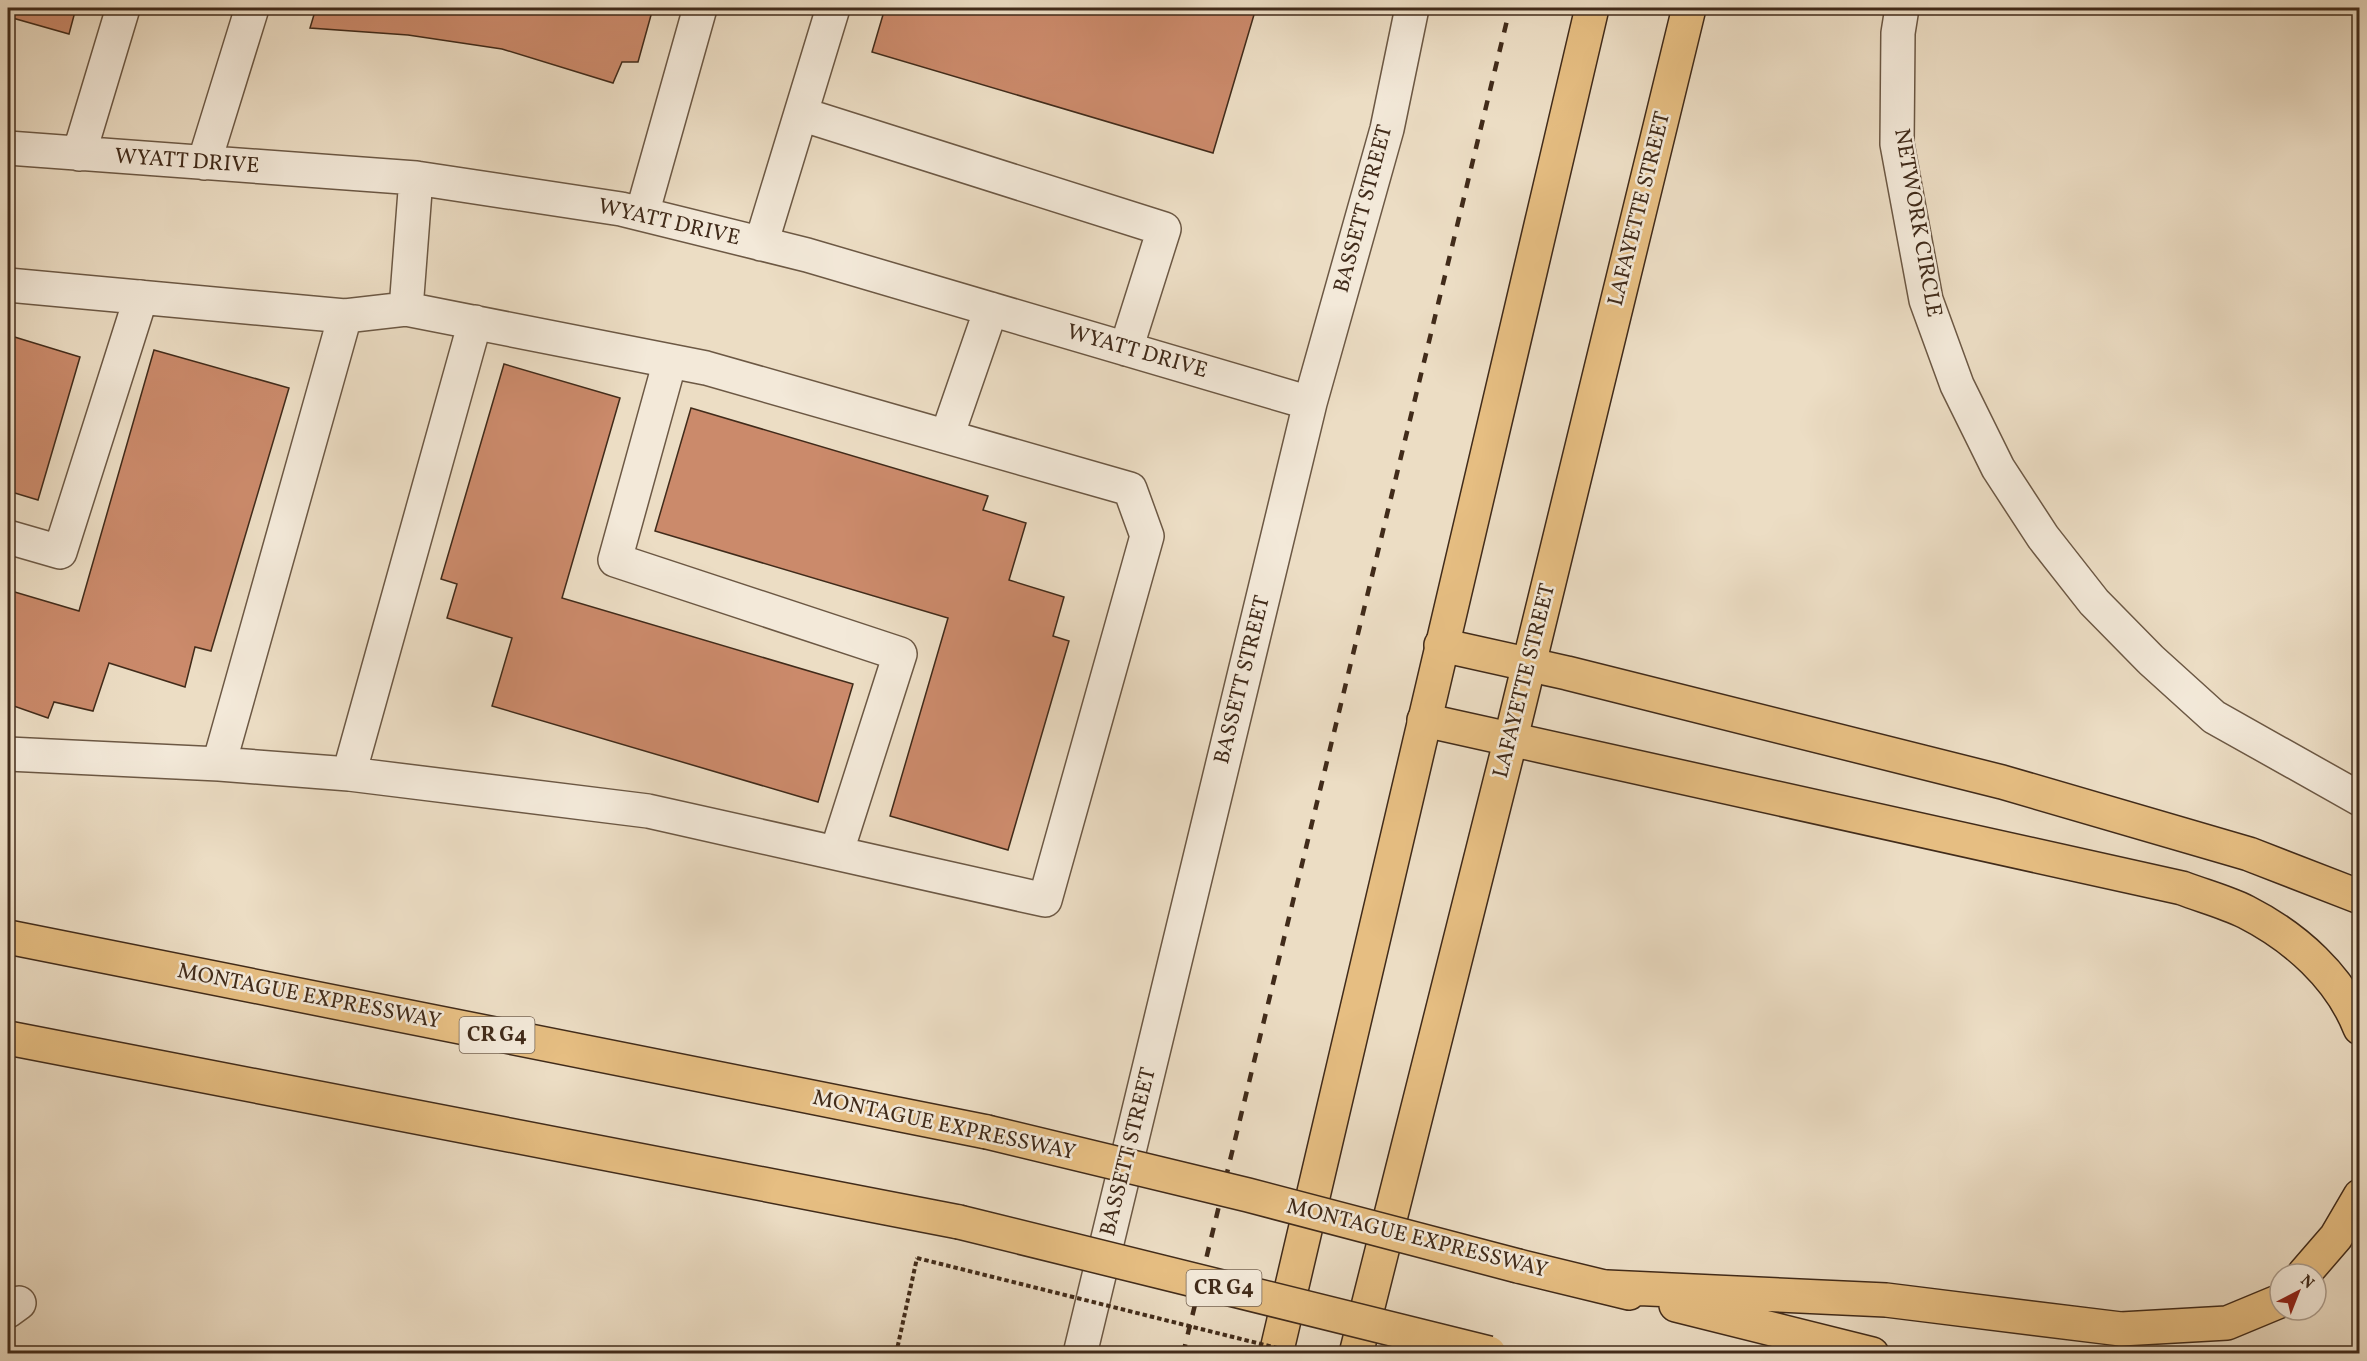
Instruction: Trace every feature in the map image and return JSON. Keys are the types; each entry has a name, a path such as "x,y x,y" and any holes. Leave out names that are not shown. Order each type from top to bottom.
{"main road":[{"path":"1276,1353 1592,8"},
{"name":"LAFAYETTE STREET","path":"1356,1353 1511,738 1689,8"},
{"path":"1441,645 1529,664 2002,783 2248,854 2360,897"},
{"path":"1424,720 2182,888 2247,912 2309,953 2351,1008 2360,1028"},
{"name":"MONTAGUE EXPRESSWAY","path":"8,937 987,1132 1248,1195 1518,1266 1872,1353"},
{"name":"CR G4","path":"8,1038 959,1222 1489,1353"},
{"path":"2314,1262 2336,1237 2360,1196"},
{"path":"1607,1287 1886,1300 2121,1329 2227,1323 2268,1306"}],"street":[{"path":"79,154 123,8"},
{"path":"204,163 252,8"},
{"path":"642,214 700,8"},
{"path":"761,244 833,8"},
{"name":"BASSETT STREET","path":"1080,1353 1310,403 1387,129 1412,8"},
{"name":"NETWORK CIRCLE","path":"1902,8 1898,33 1898,144 1926,300 1957,385 1998,468 2043,537 2087,594 2151,660 2214,717 2360,799"},
{"path":"801,114 1164,229 1126,349"},
{"name":"WYATT DRIVE","path":"8,148 416,178 642,214 761,244 991,309 1310,403"},
{"path":"406,309 416,178"},
{"path":"8,285 345,316 406,309 706,368 1130,489 1147,536 1045,900 837,851 648,811 349,774 219,764 8,754"},
{"path":"8,537 60,552 141,297"},
{"path":"947,436 991,309"},
{"path":"219,764 345,316"},
{"path":"349,774 476,322"},
{"path":"670,361 615,560 900,654 837,851"}],"path":[{"path":"896,1353 917,1258 1301,1353"}],"building":[{"path":"8,8 76,8 69,34 9,17 8,21"},
{"path":"316,8 653,8 638,62 622,62 613,83 502,49 408,35 310,28"},
{"path":"885,8 1256,8 1213,153 872,52"},
{"path":"8,335 80,357 38,500 8,491"},
{"path":"154,350 289,388 211,651 195,647 185,687 109,663 93,711 54,702 48,718 8,704 8,590 79,611"},
{"path":"504,364 620,398 562,598 853,684 818,802 492,706 512,638 447,618 457,584 441,579"},
{"path":"691,408 988,496 983,510 1026,523 1009,580 1064,597 1053,636 1069,641 1008,850 890,816 948,618 655,531"}],"railway":[{"path":"1183,1354 1510,8"}]}
